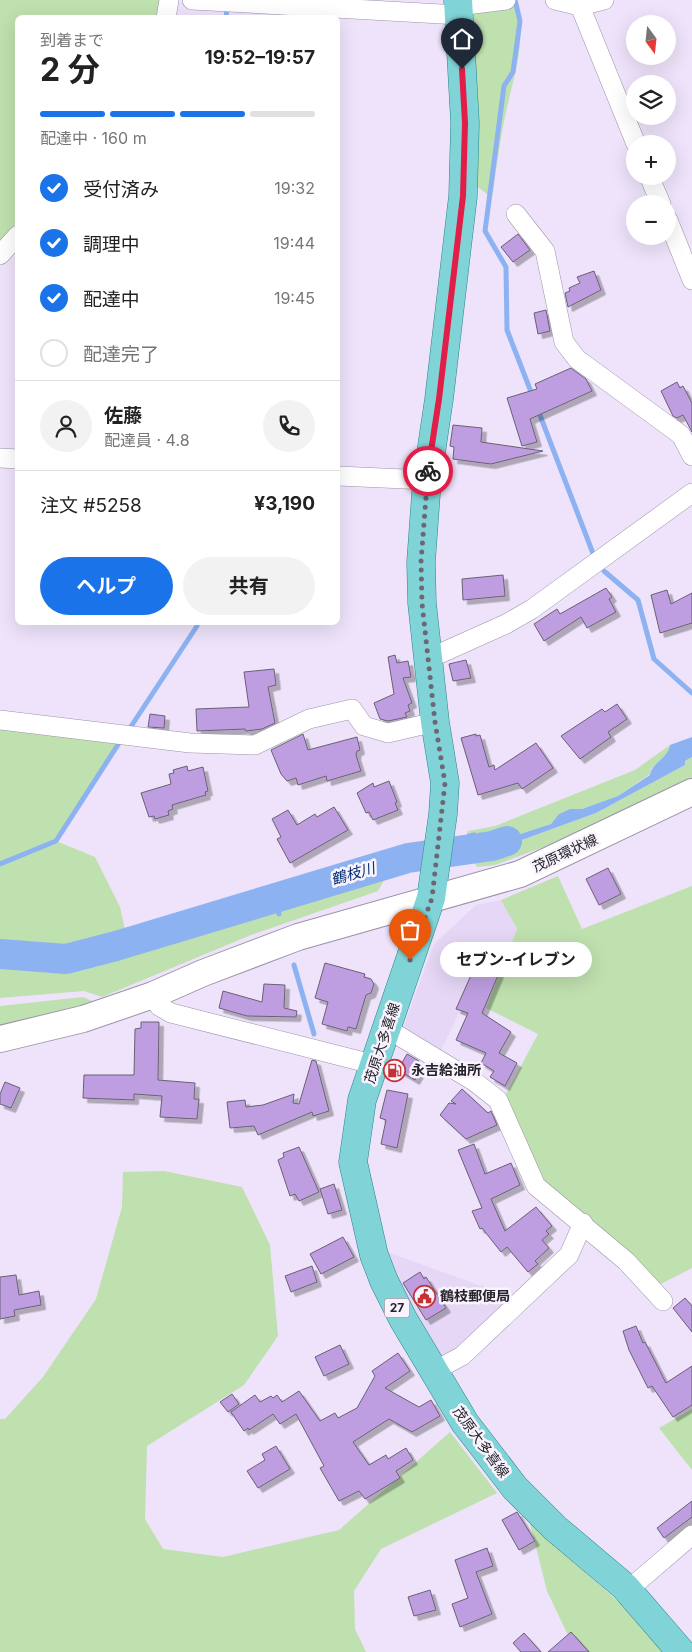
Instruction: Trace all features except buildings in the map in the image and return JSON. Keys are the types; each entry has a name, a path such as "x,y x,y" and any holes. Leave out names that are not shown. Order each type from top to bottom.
{"main road":[{"name":"茂原大多喜線","path":"458,7 465,123 463,196 439,399 427,480 421,562 422,603 435,722 445,783 432,888 376,1064 362,1100 352,1162 374,1255 384,1281 465,1423 515,1488 555,1528 628,1590 681,1652"},
{"name":"茂原環状線","path":"0,1038 83,1019 153,995 203,972 432,888 520,874 692,792"}],"street":[{"path":"166,15 169,0"},
{"path":"192,0 458,7 499,0"},
{"path":"555,0 580,6 604,0"},
{"path":"580,6 632,135"},
{"path":"516,214 545,251 552,277 564,342 570,351 577,359 681,435 692,456"},
{"path":"0,255 15,238"},
{"path":"676,240 692,280"},
{"path":"0,458 15,459"},
{"path":"340,476 427,480"},
{"path":"428,656 439,654 532,609 692,493"},
{"path":"0,720 190,743 255,745 309,719 352,709 364,726 388,733 435,722"},
{"path":"153,995 159,1006 170,1013 376,1064"},
{"path":"386,1028 475,1082 498,1100 536,1186 583,1223 626,1261 663,1301"},
{"path":"434,1371 462,1356 569,1255 583,1223"},
{"path":"628,1590 692,1535"}],"shaded area":[{"path":"501,900 517,929 486,1008 480,1021 459,1013 438,1056 402,1030 434,944 476,905"},
{"path":"379,1249 514,1298 466,1347 439,1362"}],"green space":[{"path":"0,0 164,0 161,15 15,15 15,230 0,247"},
{"path":"518,3 521,33 520,48 502,130 492,198 477,186 474,12 497,4"},
{"path":"0,725 121,740 56,841 95,857 120,907 127,938 65,954 0,950"},
{"path":"670,745 669,752 651,769 650,774 618,796 582,809 570,809 559,814 551,824 502,840 488,842 477,838 475,832 467,834 468,831 495,826 635,770"},
{"path":"692,757 692,784 576,835 495,865 477,867 472,858 596,813 685,765 685,761"},
{"path":"392,866 378,891 251,935 102,997 84,991 0,998 0,968 28,964 73,973 77,963 191,932 194,927 274,903 277,915 281,913 279,902"},
{"path":"558,876 582,929 692,886 692,1268 659,1285 541,1183 503,1100 538,1034 486,1008 517,929 501,900"},
{"path":"83,997 99,1004 0,1029 0,1006"},
{"path":"164,1171 242,1187 270,1245 278,1336 244,1385 147,1446 145,1519 163,1549 223,1557 339,1530 450,1432 497,1493 381,1549 354,1591 355,1629 366,1652 0,1652 0,1419 5,1419 43,1377 96,1299 122,1207 123,1172"},
{"path":"692,1409 692,1470 659,1428"},
{"path":"530,1523 631,1613 663,1652 576,1652 547,1591"}],"water":[{"path":"692,737 692,757 685,761 685,765 596,813 472,858 466,846 467,834 475,832 477,838 488,842 502,840 551,824 559,814 570,809 582,809 618,796 650,775 654,767 669,750 670,745"}],"waterway":[{"path":"515,0 520,21 513,72 504,86 485,231 506,267 507,330 533,397"},
{"path":"226,15 227,7"},
{"path":"538,410 594,556"},
{"path":"604,571 638,600 654,659 692,693"},
{"path":"128,731 197,625"},
{"path":"0,864 56,841 121,740"},
{"name":"鶴枝川","path":"0,954 66,959 116,946 408,858 492,846 507,841"},
{"path":"273,897 279,914"},
{"path":"294,965 314,1034"}],"way so far":[{"path":"410,960 432,898 445,783 435,722 422,603 421,562 428,471"}],"place":[{"name":"セブン-イレブン","path":"410,960"},
{"name":"永吉給油所","path":"395,1070"},
{"name":"鶴枝郵便局","path":"424,1296"}],"route":[{"path":"428,471 439,399 463,196 465,123 462,69"}]}
